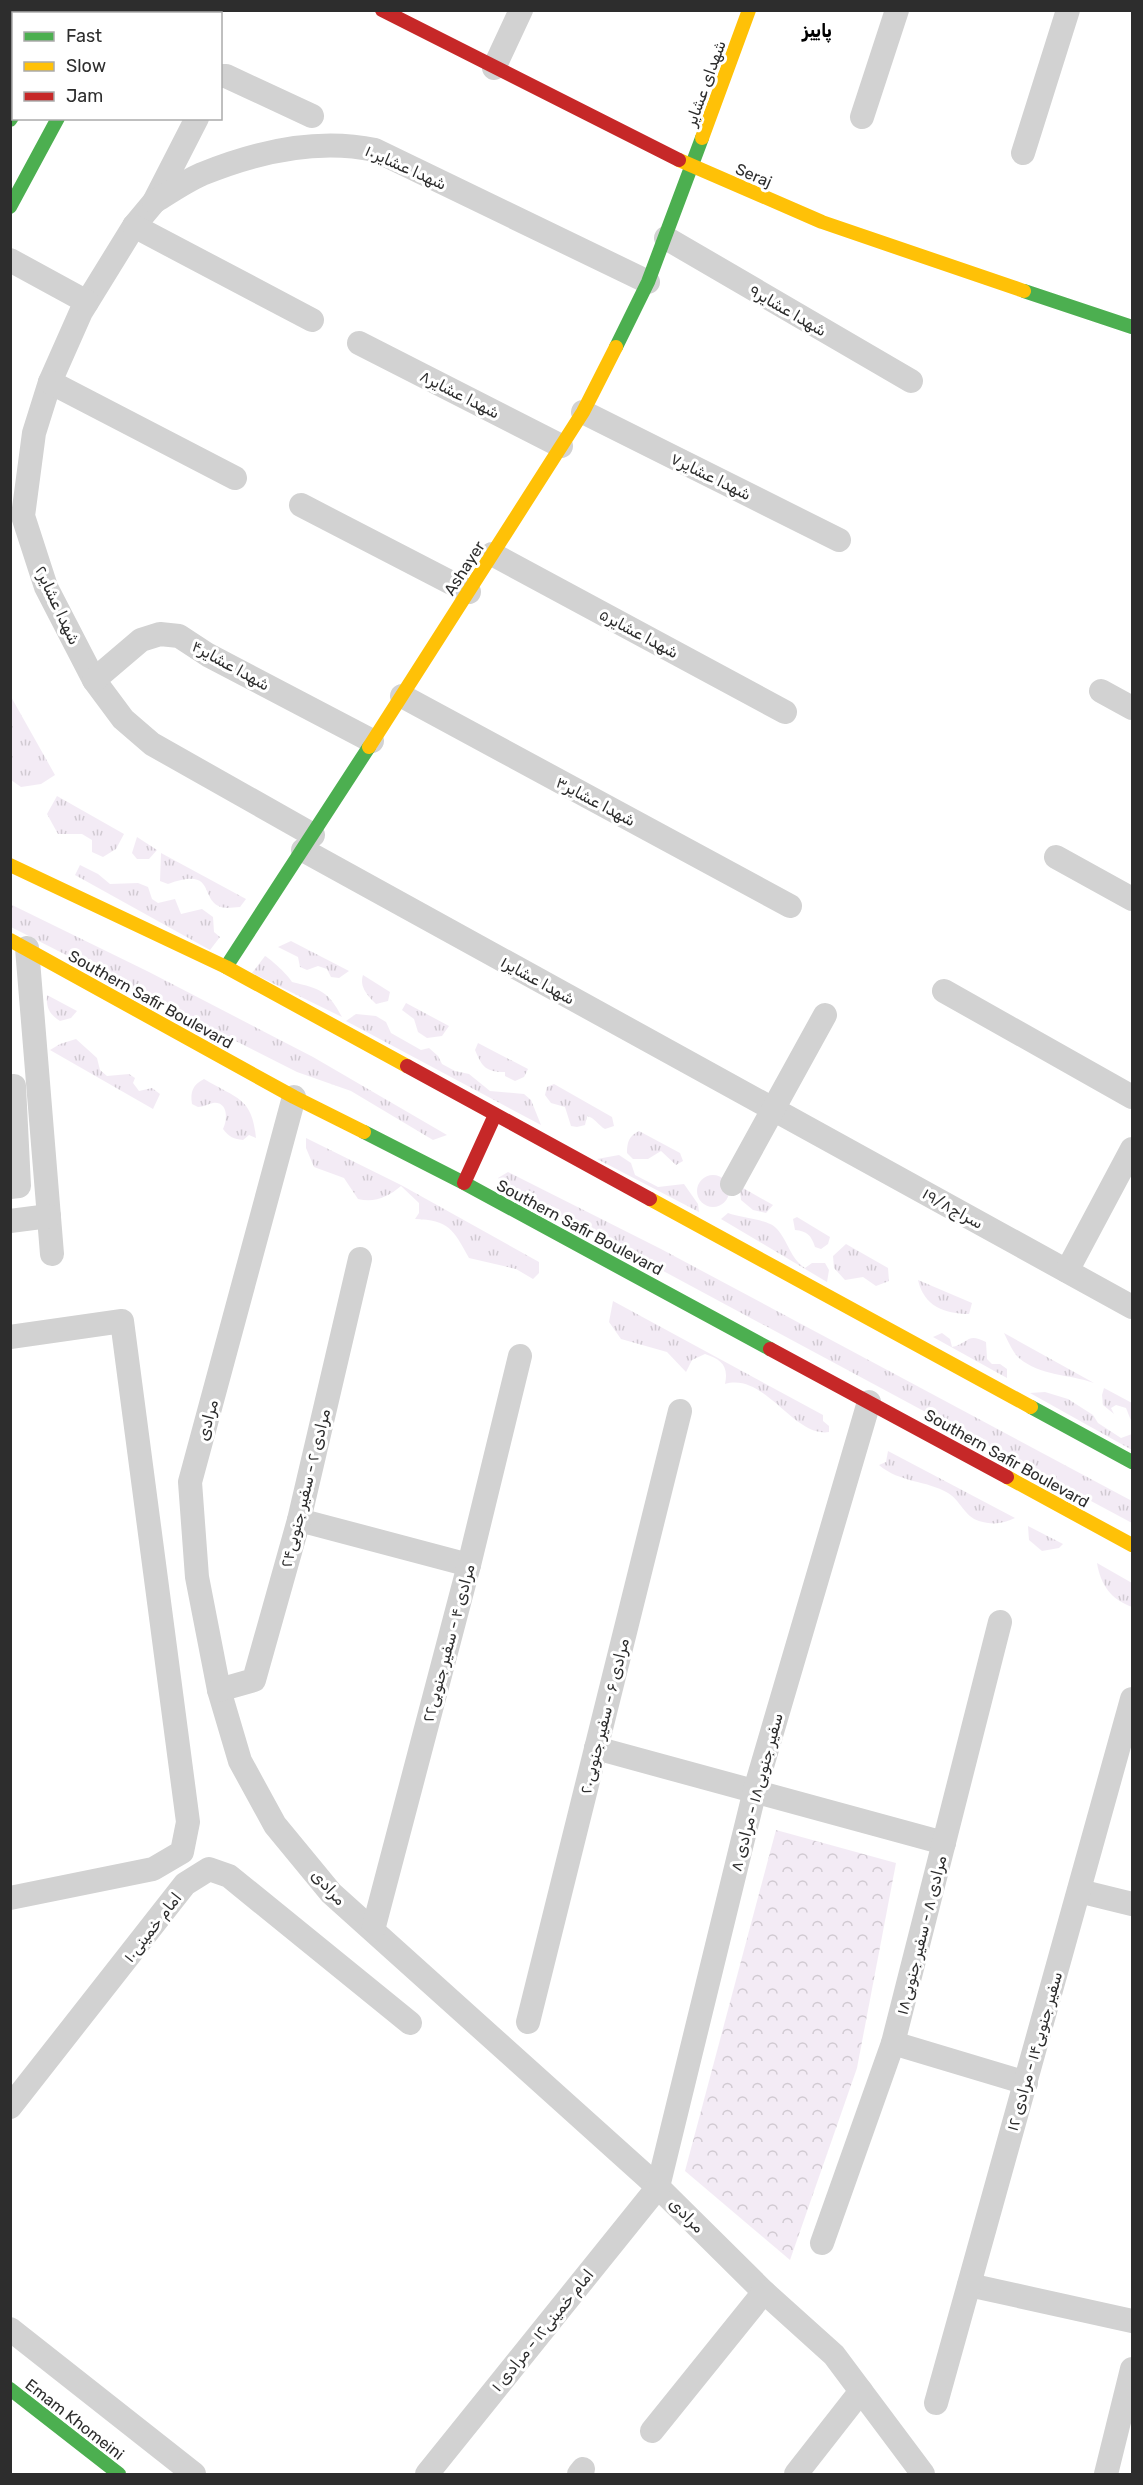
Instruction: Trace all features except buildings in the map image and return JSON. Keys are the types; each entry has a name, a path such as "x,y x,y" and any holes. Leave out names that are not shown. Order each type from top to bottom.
{"main road":[{"name":"Seraj","path":"382,10 692,166 822,222 1132,327"},
{"name":"شهدای عشایر","path":"692,166 749,10"},
{"path":"10,207 57,120"},
{"name":"Ashayer","path":"226,967 583,412 648,282 692,166"},
{"path":"10,865 226,967 1132,1462"},
{"name":"Southern Safir Boulevard","path":"19,944 294,1097 464,1183 1132,1545"},
{"path":"464,1183 495,1115"},
{"name":"Emam Khomeini","path":"10,2389 119,2475"}],"street":[{"path":"494,68 521,10"},
{"path":"862,117 897,10"},
{"path":"1023,153 1068,10"},
{"path":"222,75 312,116"},
{"name":"شهدا عشایر۲","path":"196,120 154,202 134,226 87,302 50,382 34,433 23,516 46,586 94,680 123,719 152,744 308,842"},
{"name":"شهدا عشایر۱۰","path":"154,202 201,174 252,157 312,145 352,145 375,150 648,282"},
{"path":"134,226 312,320"},
{"name":"شهدا عشایر۹","path":"666,238 911,381"},
{"path":"10,260 87,302"},
{"name":"شهدا عشایر۸","path":"359,343 561,446"},
{"path":"50,382 236,478"},
{"name":"شهدا عشایر۷","path":"583,412 839,540"},
{"path":"301,505 469,592"},
{"name":"شهدا عشایر۵","path":"492,554 785,712"},
{"name":"شهدا عشایر۴","path":"94,680 141,640 160,634 179,636 208,655 372,741"},
{"path":"1101,691 1132,708"},
{"name":"شهدا عشایر۳","path":"402,696 790,906"},
{"name":"شهدا عشایر۱","path":"308,842 773,1109"},
{"path":"1056,857 1132,899"},
{"path":"19,944 52,1254"},
{"path":"944,992 1132,1097"},
{"path":"732,1184 825,1015"},
{"path":"10,1187 19,1186 14,1086"},
{"name":"مرادی","path":"294,1097 190,1482 197,1577 219,1690 240,1761 274,1825 331,1893 658,2187 764,2292 834,2355 923,2475"},
{"name":"سراج۱۹/۸","path":"773,1109 1132,1307"},
{"path":"1067,1271 1132,1149"},
{"path":"10,1221 49,1216"},
{"name":"مرادی ۲ - سفیر جنوبی۲۴","path":"219,1690 254,1680 299,1520 360,1259"},
{"path":"10,1336 122,1322 188,1822 183,1852 153,1869 10,1898"},
{"name":"مرادی ۴ - سفیر جنوبی۲۲","path":"373,1930 469,1565 520,1356"},
{"name":"سفیر جنوبی۱۸ - مرادی ۸","path":"658,2187 755,1790 869,1402"},
{"name":"مرادی ۶ - سفیر جنوبی۲۰","path":"528,2022 680,1411"},
{"path":"299,1520 469,1565"},
{"name":"مرادی ۸ - سفیر جنوبی۱۸","path":"822,2243 893,2043 1000,1622"},
{"name":"سفیر جنوبی۱۴ - مرادی ۱۲","path":"936,2403 1132,1699"},
{"path":"596,1748 944,1843"},
{"name":"امام خمینی۱۰","path":"10,2107 185,1884 209,1869 229,1876 410,2023"},
{"path":"1079,1891 1132,1904"},
{"path":"893,2043 1026,2083"},
{"name":"امام خمینی۱۲ - مرادی ۱","path":"427,2475 658,2187"},
{"path":"969,2285 1132,2321"},
{"path":"652,2431 764,2292"},
{"path":"10,2329 194,2475"},
{"path":"1106,2475 1132,2369"},
{"path":"796,2475 861,2391"}],"green space":[{"path":"10,695 55,775 41,784 21,787 11,780"},
{"path":"57,796 124,834 116,849 103,857 92,852 92,840 82,834 58,834 47,814"},
{"path":"137,837 157,850 149,859 137,859 132,853"},
{"path":"161,853 246,899 240,907 223,908 214,903 201,882 194,879 168,884 160,881"},
{"path":"80,865 98,874 110,884 138,883 148,887 152,899 158,903 175,899 181,914 202,909 213,917 214,932 220,937 210,950 75,875"},
{"path":"10,904 149,972 313,1057 447,1135 433,1140 351,1091 297,1072 11,927"},
{"path":"291,941 349,971 339,978 331,977 327,969 318,966 307,970 300,967 298,957 278,947"},
{"path":"265,956 292,982 323,992 342,1017 252,973"},
{"path":"363,975 390,992 388,1001 376,1004 373,1001 363,987"},
{"path":"47,995 77,1011 71,1018 60,1021 49,1010"},
{"path":"406,1003 449,1026 442,1036 427,1038 418,1032 414,1019 402,1010"},
{"path":"356,1014 376,1016 386,1022 391,1033 421,1050 429,1048 438,1056 442,1064 455,1071 469,1074 490,1091 524,1094 531,1100 541,1125 346,1021"},
{"path":"76,1039 97,1058 100,1070 107,1076 129,1074 135,1078 133,1083 139,1091 152,1088 160,1094 153,1109 50,1050"},
{"path":"478,1043 528,1069 524,1077 515,1081 505,1076 505,1072 489,1070 480,1061 475,1050"},
{"path":"204,1079 241,1101 251,1114 256,1138 249,1135 240,1140 227,1134 223,1129 226,1116 222,1105 213,1103 198,1107 192,1104 193,1089"},
{"path":"554,1084 612,1117 614,1126 605,1129 587,1116 585,1125 571,1126 565,1107 551,1103 545,1095 547,1087"},
{"path":"639,1131 680,1153 683,1161 676,1165 661,1151 648,1159 633,1159 627,1153 627,1146 631,1137"},
{"path":"306,1138 401,1185 539,1262 539,1273 533,1279 516,1269 469,1258 449,1228 436,1221 415,1219 419,1213 419,1203 401,1186 381,1198 358,1199 344,1178 314,1167 306,1148"},
{"path":"619,1155 631,1163 635,1175 658,1187 684,1184 698,1204 699,1212 597,1159"},
{"path":"508,1172 661,1249 1132,1501 1132,1523 561,1216 498,1178"},
{"path":"713,1175 725,1179 729,1191 725,1203 713,1207 701,1203 697,1191 701,1179"},
{"path":"743,1188 773,1205 766,1213 753,1210 741,1200 740,1192"},
{"path":"728,1213 773,1226 805,1268 812,1263 825,1263 829,1270 827,1282 721,1219"},
{"path":"797,1217 830,1237 828,1244 821,1249 815,1247 808,1234 795,1230 793,1219"},
{"path":"846,1244 888,1268 889,1281 876,1286 863,1277 845,1280 834,1268 833,1256"},
{"path":"918,1280 972,1303 969,1314 960,1314 936,1307 925,1296"},
{"path":"613,1301 823,1415 823,1421 829,1426 829,1432 816,1431 804,1425 753,1387 740,1383 725,1384 725,1368 711,1356 705,1354 692,1360 686,1372 667,1352 621,1339 609,1322"},
{"path":"942,1333 950,1339 952,1347 971,1338 986,1342 987,1359 992,1364 1000,1364 1007,1369 1007,1378 933,1337"},
{"path":"1004,1333 1094,1383 1045,1371 1027,1364 1015,1353"},
{"path":"1104,1388 1132,1403 1132,1423 1126,1408 1116,1405 1111,1408 1114,1414 1103,1405"},
{"path":"1045,1392 1068,1399 1093,1415 1098,1423 1121,1438 1132,1434 1132,1450 1030,1393"},
{"path":"888,1451 1015,1518 1002,1523 974,1519 948,1493 896,1475 879,1465 886,1462"},
{"path":"1028,1526 1063,1544 1059,1548 1042,1551 1029,1540"},
{"path":"1097,1563 1132,1583 1132,1607 1118,1600 1108,1591"},
{"path":"776,1830 896,1863 857,2068 790,2260 685,2171"}],"traffic: fast":[{"path":"10,207 57,120"},
{"path":"616,347 648,282 702,138"},
{"path":"1024,291 1132,327"},
{"path":"226,967 369,747"},
{"path":"364,1132 464,1183 770,1349"},
{"path":"1031,1407 1132,1462"},
{"path":"10,2389 119,2474"}],"traffic: slow":[{"path":"702,138 749,10"},
{"path":"679,160 822,222 1024,291"},
{"path":"369,747 583,412 616,347"},
{"path":"10,865 226,967 407,1066"},
{"path":"10,940 294,1097 364,1132"},
{"path":"650,1199 1031,1407"},
{"path":"1007,1477 1132,1545"}],"traffic: jam":[{"path":"382,10 679,160"},
{"path":"407,1066 650,1199"},
{"path":"464,1183 495,1115"},
{"path":"770,1349 1007,1477"}],"district":[{"name":"پاییز","path":"817,31"}]}
